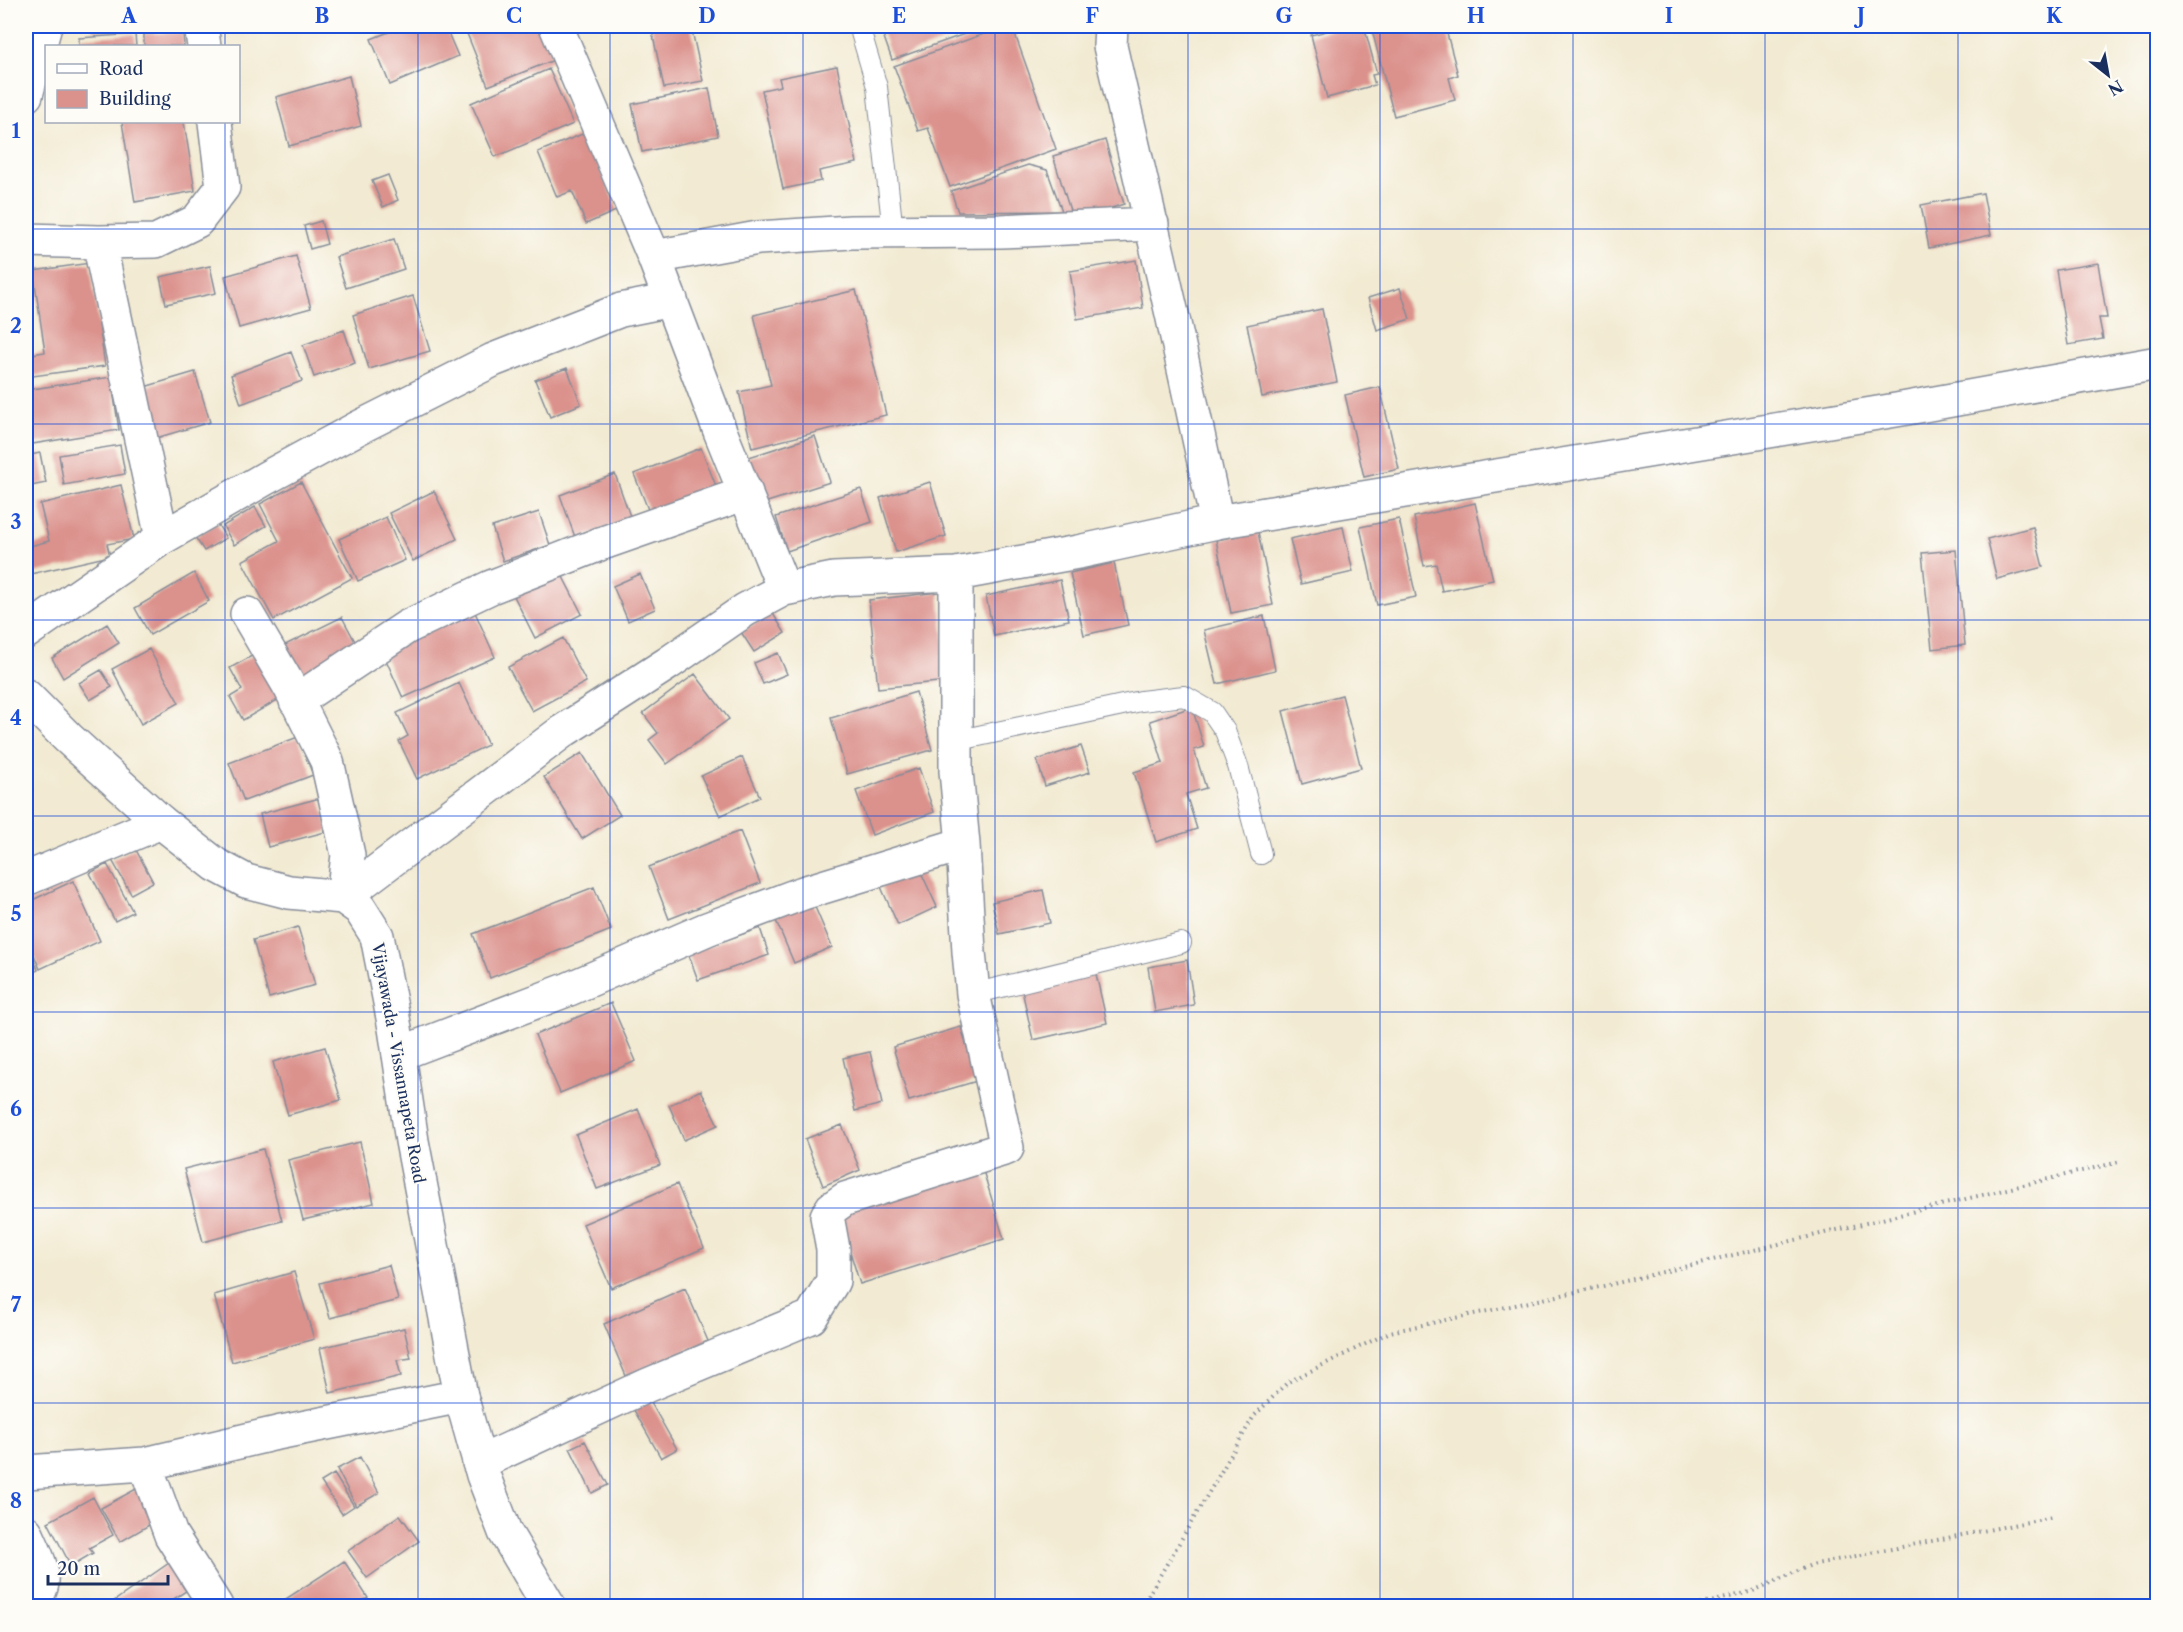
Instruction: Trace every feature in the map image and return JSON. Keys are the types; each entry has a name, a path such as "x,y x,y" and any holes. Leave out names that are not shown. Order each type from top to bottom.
{"street":[{"path":"28,81 45,26"},
{"path":"201,26 204,45"},
{"path":"556,26 654,257 784,589"},
{"path":"1110,26 1110,46 1218,522"},
{"path":"26,240 156,241 197,221 223,187 215,123"},
{"path":"654,257 758,238 850,232 1001,231 1152,224"},
{"path":"99,242 162,538"},
{"path":"26,632 162,538 348,433 493,360 621,310 670,300"},
{"path":"26,696 68,738 161,822 216,865 246,881 289,892 343,897 563,731 745,610 784,589 834,579 956,574 1078,552 1218,522 1896,410 2157,363"},
{"path":"297,701 406,627 491,587 600,544 746,494"},
{"path":"480,1463 648,1385 811,1317 833,1281 833,1249 827,1223 827,1216 832,1208 845,1199 1007,1148 973,994 956,771 956,574"},
{"path":"247,614 297,701 327,761 348,855 343,897"},
{"path":"26,879 161,822"},
{"path":"399,1054 569,989 707,929 803,893 963,844"},
{"name":"Vijayawada - Vissannapeta Road","path":"343,897 360,909 376,936 399,1054 412,1141 461,1396 480,1463 505,1532 549,1606"},
{"path":"26,1472 145,1464 277,1433 461,1396"},
{"path":"145,1464 171,1535 216,1606"},
{"path":"26,1532 40,1569 42,1582 40,1592 26,1603"}],"lane":[{"path":"859,26 877,87 893,232"},
{"path":"956,741 1130,703 1184,696 1212,712 1225,731 1238,766 1261,854"},
{"path":"973,994 1181,943"}],"path":[{"path":"1142,1606 1254,1416 1288,1382 1390,1332 1613,1284 2119,1162"},
{"path":"1695,1606 1753,1591 1811,1565 2053,1517"}],"building":[{"path":"93,26 127,26 127,31 92,30"},
{"path":"404,26 445,26 458,56 390,85 371,39"},
{"path":"464,26 541,26 554,60 488,86"},
{"path":"651,26 691,26 703,81 664,88"},
{"path":"880,26 987,26 892,60"},
{"path":"1006,26 1012,26 1056,149 950,187 928,128 918,131 894,66"},
{"path":"1346,26 1364,26 1377,74 1372,75 1375,85 1327,98 1311,35"},
{"path":"1371,26 1445,26 1458,75 1449,78 1455,100 1394,116"},
{"path":"183,32 184,45 144,45 144,34"},
{"path":"135,34 136,45 79,45 79,38"},
{"path":"837,66 857,163 819,171 821,181 783,189 762,90 781,86 779,78"},
{"path":"549,69 573,124 495,157 471,103"},
{"path":"349,76 361,126 289,146 276,97"},
{"path":"709,88 718,136 642,152 632,104"},
{"path":"122,123 184,123 195,191 135,202"},
{"path":"585,133 618,210 586,224 572,191 557,197 538,152"},
{"path":"1105,140 1124,204 1073,220 1053,156"},
{"path":"1028,165 1047,170 1062,211 958,212 951,191"},
{"path":"388,175 398,200 383,207 372,181"},
{"path":"1983,193 1991,235 1929,248 1921,205"},
{"path":"321,221 327,244 310,249 304,226"},
{"path":"394,239 404,269 346,288 336,257"},
{"path":"296,256 311,308 239,328 225,276"},
{"path":"1136,260 1143,308 1077,319 1070,271"},
{"path":"90,263 105,366 26,377 26,355 45,352 33,271"},
{"path":"2098,263 2107,318 2099,318 2103,339 2068,345 2056,270"},
{"path":"210,266 216,293 166,304 160,277"},
{"path":"1400,288 1410,319 1377,330 1368,298"},
{"path":"856,290 886,415 752,448 739,392 771,385 754,315"},
{"path":"413,296 430,351 369,369 353,315"},
{"path":"1322,309 1337,382 1262,397 1247,325"},
{"path":"344,330 355,363 314,377 303,345"},
{"path":"291,352 302,381 241,404 231,375"},
{"path":"567,368 581,404 550,417 535,380"},
{"path":"195,372 210,422 156,438 141,388"},
{"path":"111,377 119,430 26,445 26,390"},
{"path":"1380,387 1399,469 1364,477 1345,395"},
{"path":"815,436 830,482 761,504 746,458"},
{"path":"120,445 125,474 64,485 59,455"},
{"path":"701,448 716,486 649,512 634,474"},
{"path":"40,453 46,483 26,487 26,456"},
{"path":"615,474 631,519 576,540 560,495"},
{"path":"301,482 352,578 274,620 242,561 279,541 260,504"},
{"path":"930,482 946,536 896,552 880,498"},
{"path":"121,485 134,539 107,544 110,556 26,575 26,547 49,541 40,504"},
{"path":"861,489 872,522 787,551 776,517"},
{"path":"434,491 457,539 413,561 389,513"},
{"path":"1475,503 1493,580 1442,591 1436,564 1424,566 1414,517"},
{"path":"255,507 266,526 234,545 223,526"},
{"path":"539,512 550,545 503,561 492,527"},
{"path":"386,517 405,560 358,581 339,539"},
{"path":"1399,519 1416,597 1377,605 1360,527"},
{"path":"217,523 226,538 204,551 195,537"},
{"path":"1343,527 1353,572 1301,584 1290,539"},
{"path":"2033,527 2043,567 1997,579 1987,539"},
{"path":"1258,532 1273,605 1231,613 1216,540"},
{"path":"1956,550 1965,645 1932,649 1922,553"},
{"path":"1114,563 1128,625 1084,635 1070,573"},
{"path":"194,573 209,601 150,635 135,608"},
{"path":"561,573 582,614 535,638 514,596"},
{"path":"640,574 655,609 628,621 613,586"},
{"path":"1060,580 1069,620 994,636 986,596"},
{"path":"939,592 948,681 878,688 869,600"},
{"path":"474,610 495,657 403,698 382,651"},
{"path":"772,612 785,633 754,652 741,632"},
{"path":"1264,616 1275,670 1217,684 1204,630"},
{"path":"342,617 359,649 299,679 283,646"},
{"path":"107,624 119,643 63,678 52,658"},
{"path":"563,638 586,682 532,711 508,667"},
{"path":"149,649 179,703 141,724 112,669"},
{"path":"257,653 281,698 243,720 230,697 242,690 230,668"},
{"path":"778,653 787,674 763,684 754,663"},
{"path":"101,670 112,687 90,700 79,683"},
{"path":"695,674 729,719 667,764 649,740 658,733 643,713"},
{"path":"459,683 488,745 417,779 399,741 408,736 397,713"},
{"path":"916,692 932,750 847,774 831,718"},
{"path":"1342,695 1361,768 1302,784 1283,711"},
{"path":"1192,707 1204,747 1194,750 1206,788 1186,794 1197,829 1156,842 1134,772 1163,763 1150,721"},
{"path":"298,737 313,775 244,801 229,763"},
{"path":"1081,746 1090,772 1045,786 1037,760"},
{"path":"582,753 620,815 582,839 544,777"},
{"path":"742,757 760,797 720,816 701,776"},
{"path":"919,768 934,812 872,835 856,791"},
{"path":"320,798 329,831 268,847 260,814"},
{"path":"740,831 760,883 669,919 649,867"},
{"path":"135,848 153,882 131,894 112,860"},
{"path":"107,864 133,912 115,921 90,873"},
{"path":"920,870 937,907 898,925 881,887"},
{"path":"73,881 100,941 40,969 26,936 26,903"},
{"path":"594,887 611,930 490,978 473,934"},
{"path":"1043,890 1050,923 999,934 992,902"},
{"path":"812,900 832,947 794,963 774,916"},
{"path":"298,927 315,985 269,998 253,940"},
{"path":"760,928 769,955 698,980 688,953"},
{"path":"26,941 38,970 26,976"},
{"path":"1187,960 1194,1005 1155,1012 1148,967"},
{"path":"1096,974 1107,1023 1033,1040 1022,990"},
{"path":"611,1003 636,1061 560,1093 535,1035"},
{"path":"961,1027 977,1081 909,1101 893,1047"},
{"path":"325,1047 341,1100 288,1115 273,1062"},
{"path":"870,1052 882,1104 855,1111 843,1058"},
{"path":"701,1090 718,1125 684,1140 669,1105"},
{"path":"638,1109 660,1165 597,1189 576,1135"},
{"path":"842,1125 860,1170 823,1186 805,1139"},
{"path":"360,1142 374,1203 303,1220 288,1160"},
{"path":"263,1149 282,1221 203,1242 184,1169"},
{"path":"981,1164 1004,1239 860,1284 837,1209"},
{"path":"677,1184 704,1248 611,1288 583,1224"},
{"path":"389,1265 398,1300 330,1318 320,1283"},
{"path":"294,1272 314,1339 232,1362 214,1295"},
{"path":"685,1288 708,1341 626,1376 604,1324"},
{"path":"404,1328 411,1358 397,1360 401,1376 330,1393 320,1348"},
{"path":"650,1401 677,1449 661,1458 634,1410"},
{"path":"585,1441 608,1485 592,1493 570,1448"},
{"path":"360,1457 379,1493 356,1506 337,1469"},
{"path":"334,1474 354,1506 342,1514 321,1482"},
{"path":"138,1488 156,1521 120,1542 101,1508"},
{"path":"93,1497 113,1535 89,1548 93,1553 71,1566 48,1522"},
{"path":"400,1515 419,1541 367,1578 348,1551"},
{"path":"172,1561 187,1580 182,1585 186,1591 163,1606 107,1606"},
{"path":"344,1561 368,1598 354,1606 275,1606"}]}
